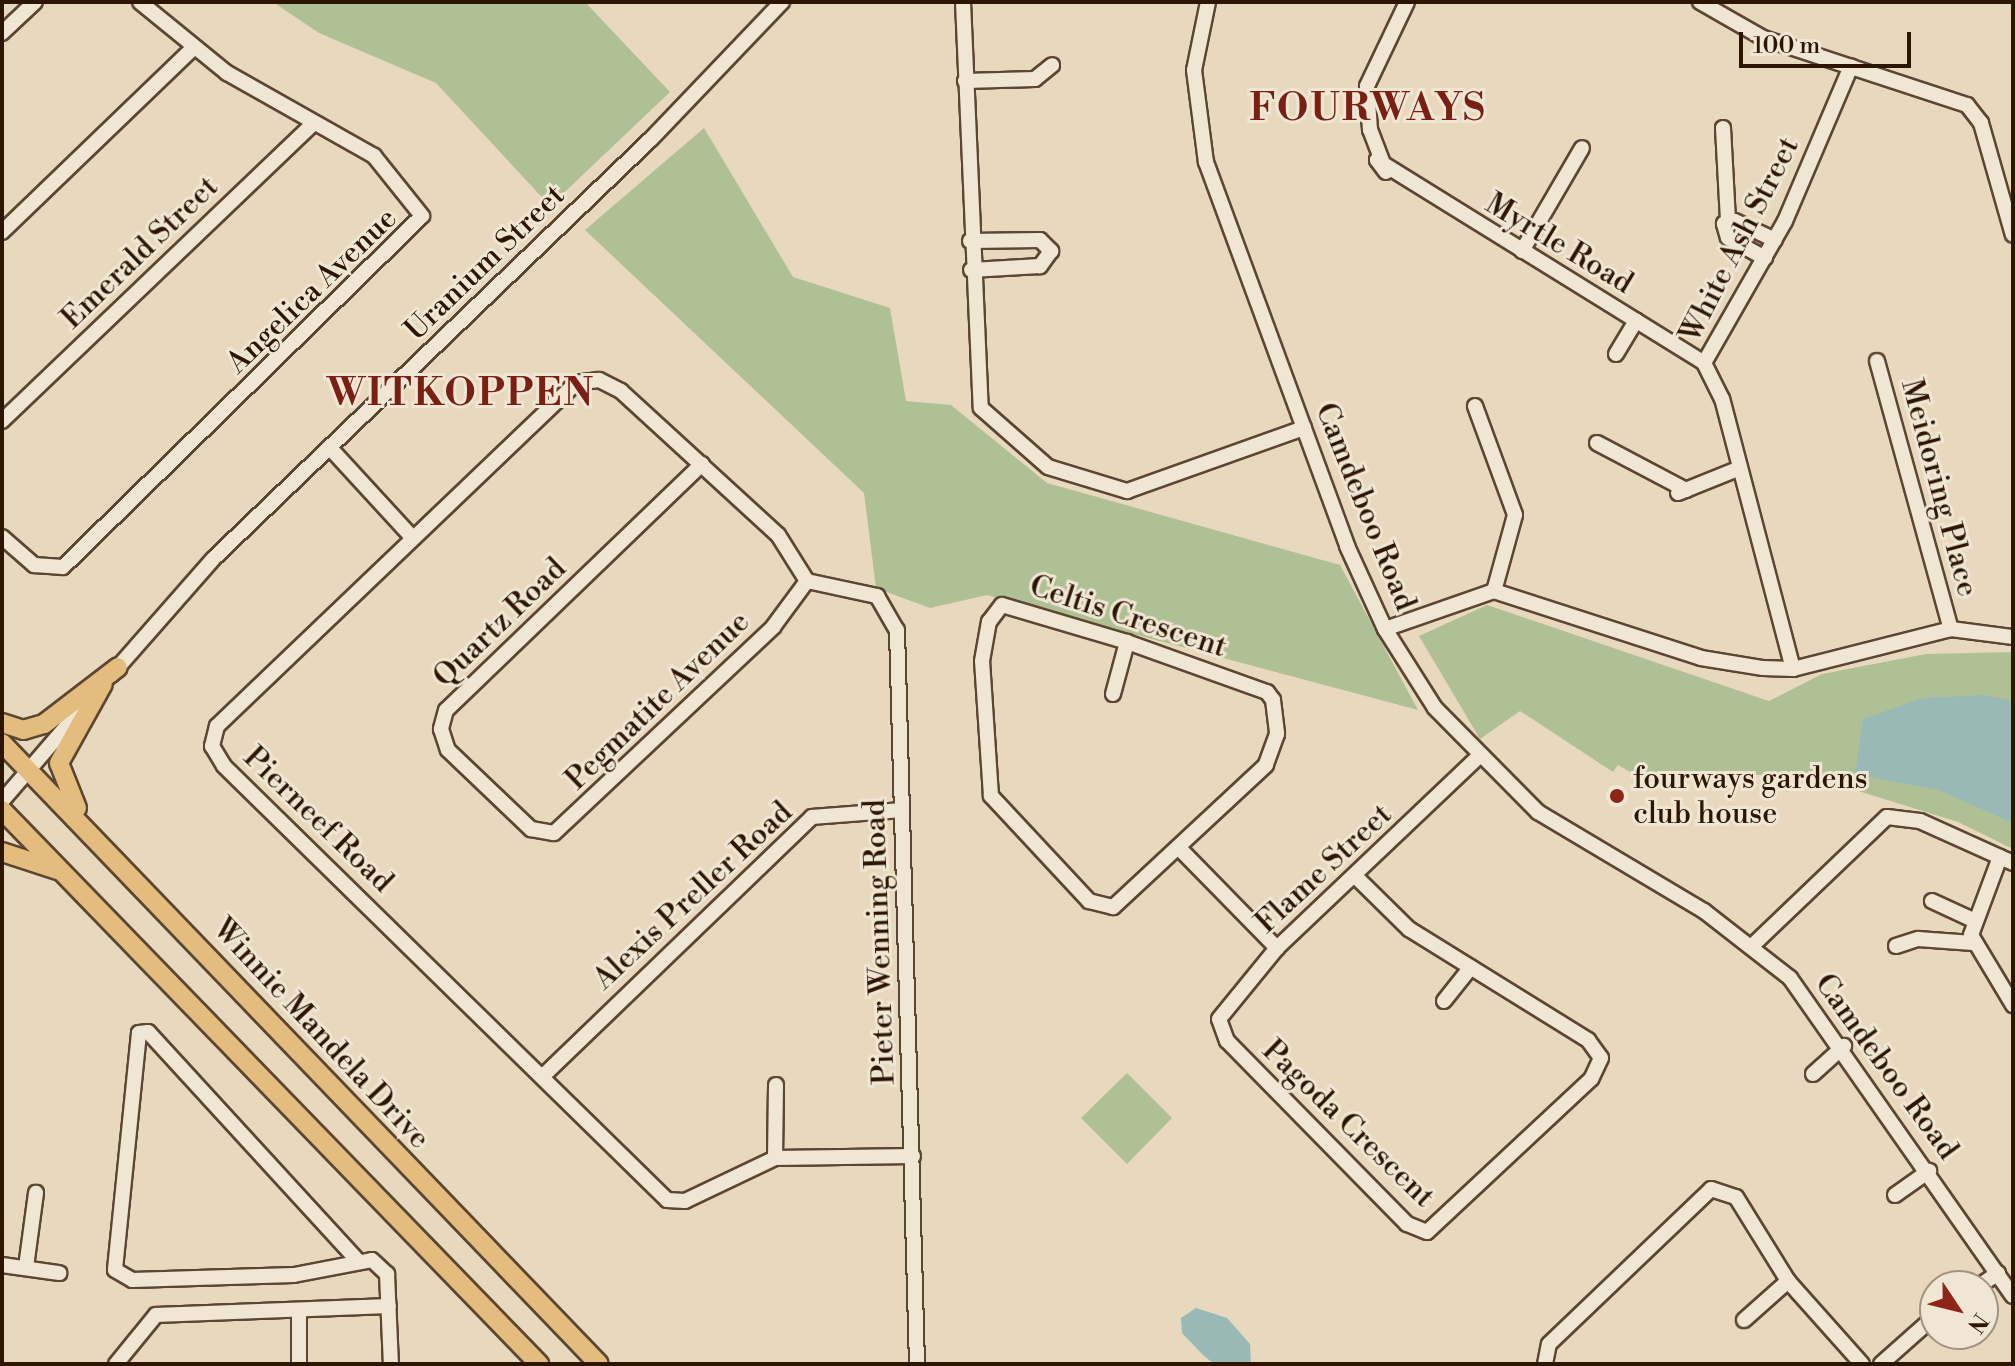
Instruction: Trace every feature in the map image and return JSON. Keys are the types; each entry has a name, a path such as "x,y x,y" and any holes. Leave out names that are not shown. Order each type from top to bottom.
{"main road":[{"path":"2,723 23,730 44,724 118,667"},
{"path":"97,836 63,784 59,763 103,684"},
{"name":"Winnie Mandela Drive","path":"2,743 97,836 599,1364"},
{"path":"2,810 539,1364"},
{"path":"2,852 63,872"}],"street":[{"path":"2,33 35,2"},
{"name":"Angelica Avenue","path":"2,537 43,569 63,567 417,228 423,210 393,172 194,47 140,2"},
{"name":"Uranium Street","path":"2,801 213,559 752,40 782,2"},
{"path":"963,2 977,400 1057,472 1127,491 1304,428"},
{"name":"Camdeboo Road","path":"1208,2 1194,89 1206,162 1304,428 1385,629 1435,708 1479,756 1555,824 1754,944 1844,1046 1996,1270"},
{"name":"Camdeboo Road","path":"1205,20 1218,2"},
{"name":"Myrtle Road","path":"1407,2 1367,86 1370,130 1386,172 1704,363"},
{"path":"1700,2 1763,38 1851,66 1973,111 2013,235"},
{"path":"2,232 194,47"},
{"path":"965,81 1035,79 1052,65"},
{"name":"White Ash Street","path":"1793,669 1716,380 1704,363 1775,240 1851,66"},
{"name":"Emerald Street","path":"2,421 314,123"},
{"path":"1723,128 1728,221 1723,233 1765,258"},
{"path":"1522,251 1582,148"},
{"path":"1728,221 1775,240"},
{"path":"970,241 1040,240 1051,251 1040,266 971,270"},
{"path":"1616,354 1636,321"},
{"name":"Meidoring Place","path":"1877,361 1951,629"},
{"name":"Pierneef Road","path":"807,581 787,545 621,391 599,380 576,383 410,535 217,726 212,746 224,766 544,1075 667,1200 685,1201 775,1158 913,1156"},
{"path":"1475,406 1515,515 1494,591"},
{"path":"1597,443 1682,492 1740,468"},
{"path":"330,448 410,535"},
{"name":"Quartz Road","path":"531,829 448,750 443,717 702,464"},
{"name":"Pieter Wenning Road","path":"807,581 877,596 895,616 917,1364"},
{"name":"Pegmatite Avenue","path":"531,829 550,834 567,824 773,627 807,581"},
{"path":"1385,629 1494,591 1701,658 1793,669 1951,629 2013,637"},
{"name":"Celtis Crescent","path":"1014,605 1127,642 1267,692 1273,700 1272,756 1180,849 1104,909 987,787 982,661 995,608 1014,605"},
{"path":"1113,694 1127,642"},
{"name":"Flame Street","path":"1218,1028 1224,1005 1277,948 1356,877 1479,756"},
{"name":"Alexis Preller Road","path":"544,1075 812,817 902,810"},
{"path":"1754,944 1887,817 1920,821 2006,860 1973,920 1973,943 2013,1005"},
{"path":"1180,849 1277,948"},
{"name":"Pagoda Crescent","path":"1218,1028 1407,1224 1427,1232 1591,1079 1601,1058 1588,1040 1409,929 1356,877"},
{"path":"1932,901 1973,920"},
{"path":"1896,946 1918,939 1973,943"},
{"path":"1444,1001 1471,967"},
{"path":"359,1262 148,1032 139,1033 114,1264 119,1275 132,1280 294,1275 359,1262 378,1263 387,1274 391,1364"},
{"path":"1813,1074 1844,1046"},
{"path":"775,1158 776,1085"},
{"path":"1895,1195 1929,1171"},
{"path":"1545,1364 1549,1344 1711,1189 1736,1197 1788,1281 1862,1364"},
{"path":"26,1267 36,1193"},
{"path":"2,1265 59,1273"},
{"name":"Camdeboo Road","path":"1999,1275 2013,1296"},
{"path":"1744,1320 1788,1281"},
{"path":"116,1364 156,1315 389,1306"},
{"path":"299,1310 299,1364"},
{"path":"1881,1364 1919,1330"}],"green space":[{"path":"273,2 585,2 670,92 550,206 436,83 319,33"},
{"path":"704,128 793,277 890,308 906,401 951,405 1047,483 1340,565 1418,710 987,595 930,608 876,588 864,493 585,230"},
{"path":"1487,605 1769,701 1822,674 1926,654 2013,652 2013,849 1958,822 1823,780 1734,773 1646,781 1618,765 1613,772 1520,711 1480,739 1419,636"},
{"path":"1127,1073 1172,1118 1127,1164 1081,1118"}],"water":[{"path":"1984,695 2013,701 2013,823 1938,790 1855,774 1863,719 1923,698"},
{"path":"1196,1308 1227,1318 1250,1344 1251,1364 1214,1364 1203,1355 1182,1333 1181,1318"}],"place":[{"name":"fourways gardens club house","path":"1617,796"}],"district":[{"name":"FOURWAYS","path":"1368,109"},
{"name":"WITKOPPEN","path":"461,394"}]}
